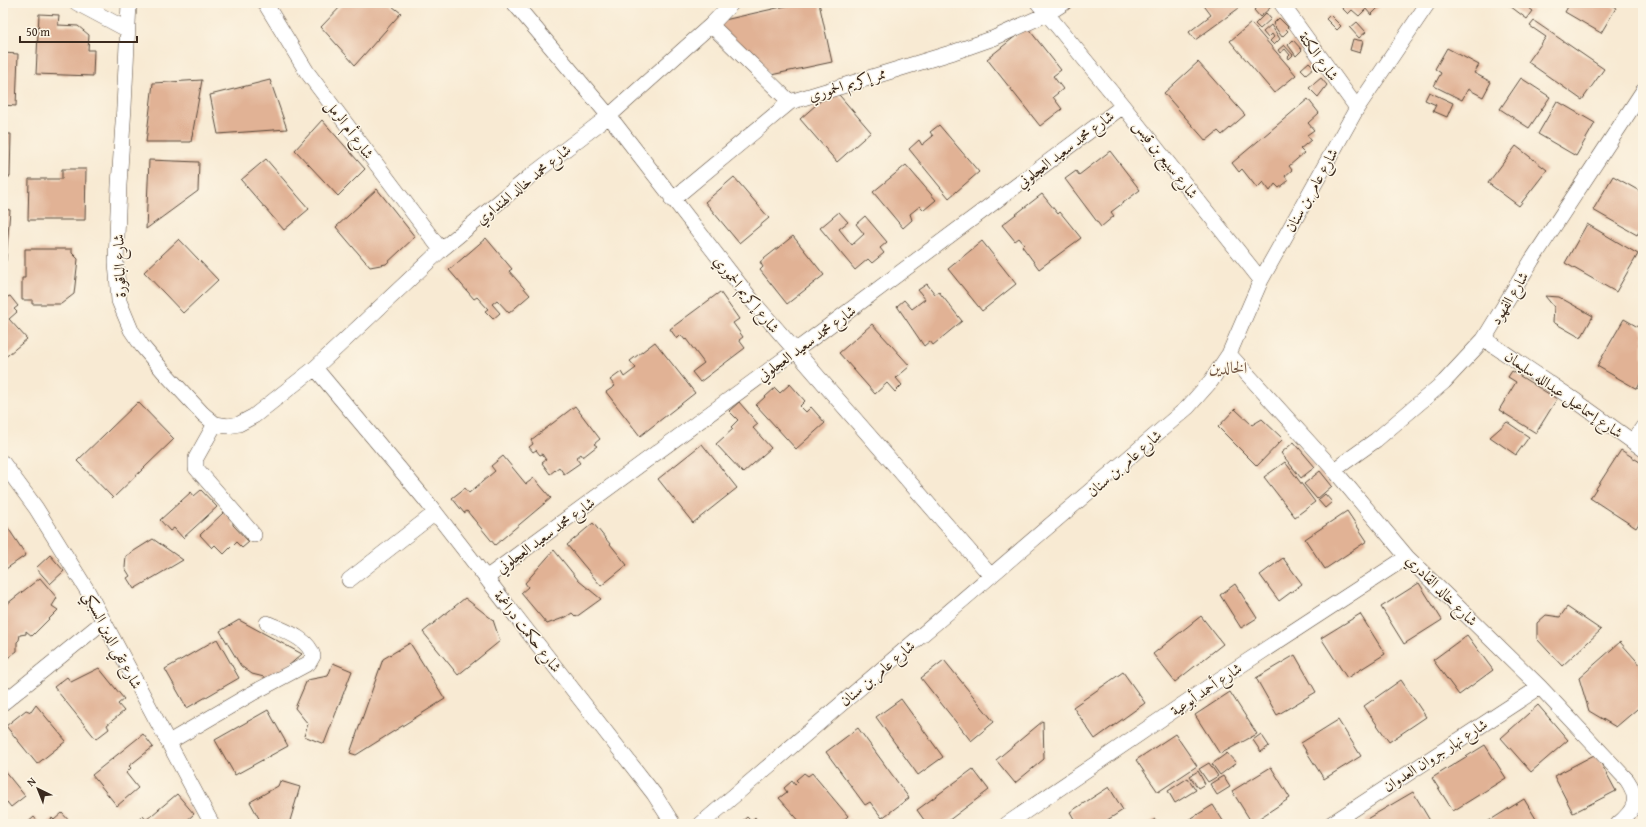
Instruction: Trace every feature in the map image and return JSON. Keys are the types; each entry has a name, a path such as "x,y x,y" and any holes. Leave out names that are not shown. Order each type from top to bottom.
{"street":[{"path":"77,3 126,29"},
{"name":"شارع الباقورة","path":"128,3 116,262 118,301 131,330 142,346 198,410 215,424"},
{"name":"شارع أم الرمل","path":"265,3 307,72 442,250"},
{"name":"شارع إكريم الحموري","path":"514,3 609,116 672,200 754,303 991,576"},
{"name":"شارع محمد خالد الهنداوي","path":"315,368 442,250 528,178 609,116 711,25 732,3"},
{"name":"ممر إكريم الحموري","path":"672,200 790,102 954,52 994,38 1043,8 1064,3"},
{"name":"شارع الكتة","path":"1281,3 1357,108"},
{"name":"شارع عامر بن سنان","path":"701,824 1188,407 1211,381 1229,354 1261,280 1357,108 1428,3"},
{"name":"شارع سبيع بن قيس","path":"1043,8 1124,106 1261,280"},
{"path":"711,25 790,102"},
{"name":"شارع الفهود","path":"1334,470 1376,440 1439,387 1484,339 1532,260 1643,91"},
{"name":"شارع محمد سعيد العجلوني","path":"486,578 795,351 1124,106"},
{"name":"شارع إسماعيل عبدالله سليمان","path":"1484,339 1638,445"},
{"name":"شارع خالد القادري","path":"1229,354 1334,470 1407,557 1540,686 1633,788 1635,796 1634,806 1627,817 1618,824"},
{"path":"254,535 202,477 196,468 196,458 215,424 228,426 239,424 254,416 315,368"},
{"name":"شارع حكمت دراغمة","path":"315,368 435,513 654,794 673,824"},
{"path":"1638,445 1643,427"},
{"name":"شارع تقي الدين السبكي","path":"3,463 36,508 104,621 212,824"},
{"path":"349,580 435,513"},
{"name":"شارع أحمد أبوعية","path":"1007,824 1220,679 1407,557"},
{"path":"3,703 104,621"},
{"path":"169,742 251,694 309,664 313,656 312,650 297,637 267,622"},
{"name":"شارع نهار جروان العدوان","path":"1331,824 1540,686"}],"building":[{"path":"344,3 388,3 401,13 355,65 321,27"},
{"path":"799,3 819,3 832,62 771,75 723,36 720,21"},
{"path":"1202,3 1246,3 1195,40 1189,32 1211,15"},
{"path":"1262,3 1266,3 1271,7 1260,17 1254,10"},
{"path":"1337,3 1383,3 1371,15 1366,9 1359,16 1352,10 1348,14"},
{"path":"1506,3 1522,3 1533,11 1527,19"},
{"path":"1570,3 1607,3 1616,8 1601,33 1565,12"},
{"path":"1266,13 1271,19 1260,29 1255,24"},
{"path":"39,14 59,15 58,25 78,26 89,35 88,50 94,50 93,76 36,74"},
{"path":"1330,15 1341,26 1337,30 1326,19"},
{"path":"1279,18 1288,27 1286,29 1288,31 1282,37 1273,24"},
{"path":"1534,21 1604,69 1582,100 1528,62 1546,37 1530,26"},
{"path":"1357,22 1366,32 1359,38 1350,28"},
{"path":"1251,23 1296,75 1274,93 1230,41"},
{"path":"1271,25 1280,39 1274,45 1270,41 1274,37 1272,34 1268,38 1263,32"},
{"path":"1027,27 1061,70 1053,76 1063,89 1053,97 1062,109 1040,126 987,59"},
{"path":"1353,39 1363,41 1360,53 1350,50"},
{"path":"1293,40 1302,50 1296,56 1288,45"},
{"path":"1284,45 1293,55 1289,59 1288,57 1290,55 1285,49 1280,53 1278,50"},
{"path":"1447,48 1479,65 1474,73 1491,82 1483,97 1468,89 1462,100 1434,86 1441,73 1435,69"},
{"path":"3,53 18,54 16,106 3,105"},
{"path":"1198,62 1245,115 1222,135 1218,131 1206,141 1164,93"},
{"path":"1309,62 1314,67 1306,74 1301,69"},
{"path":"1321,78 1327,85 1318,97 1309,88"},
{"path":"1521,78 1550,97 1529,128 1500,109"},
{"path":"202,80 191,142 146,142 153,83"},
{"path":"270,80 287,129 218,134 210,95"},
{"path":"834,89 871,132 837,162 800,119"},
{"path":"1429,92 1453,103 1447,117 1433,111 1436,105 1425,100"},
{"path":"1308,99 1319,113 1308,123 1314,130 1307,135 1311,140 1300,149 1304,153 1289,166 1292,170 1285,176 1288,181 1279,188 1275,184 1270,191 1263,182 1257,188 1242,169 1239,172 1232,163"},
{"path":"1557,101 1595,123 1576,156 1538,134"},
{"path":"322,120 365,169 338,196 295,150"},
{"path":"939,125 979,172 949,198 909,149 919,140 922,145 933,136 930,132"},
{"path":"3,134 11,134 10,177 3,176"},
{"path":"1516,146 1547,170 1519,206 1488,183"},
{"path":"1110,151 1140,190 1111,212 1114,216 1101,227 1065,179 1076,171 1079,175"},
{"path":"266,159 309,209 284,230 241,180"},
{"path":"149,160 199,162 198,191 146,229"},
{"path":"906,165 936,200 924,210 920,206 910,214 912,220 903,228 873,192"},
{"path":"62,169 86,169 85,220 28,220 29,179 62,179"},
{"path":"1613,176 1643,193 1643,225 1637,235 1593,210"},
{"path":"734,177 769,218 739,243 705,202"},
{"path":"377,189 415,237 386,264 370,267 336,227"},
{"path":"1042,194 1058,214 1060,212 1081,238 1039,269 1022,246 1024,244 1019,238 1015,241 1002,225"},
{"path":"3,209 10,210 6,261 3,260"},
{"path":"839,212 848,222 839,229 852,245 864,234 856,224 865,216 887,242 880,248 884,253 872,263 868,259 855,270 820,228"},
{"path":"1587,224 1638,254 1616,292 1565,263"},
{"path":"793,236 824,275 787,304 760,270 763,267 760,262"},
{"path":"486,238 512,269 509,271 530,295 509,313 497,300 492,304 500,313 493,319 485,311 488,309 477,297 474,299 449,270"},
{"path":"179,239 218,280 183,313 144,272"},
{"path":"982,241 1016,284 982,311 948,269"},
{"path":"25,249 72,249 72,253 78,259 74,294 61,304 32,304 32,300 22,300 22,278 25,278"},
{"path":"927,284 935,294 939,292 962,321 933,345 930,341 924,346 897,306 904,300 912,309 925,299 918,290"},
{"path":"720,292 739,319 733,323 743,337 739,340 745,348 700,382 692,372 704,363 686,339 685,340 681,335 677,339 670,329"},
{"path":"10,296 18,306 14,309 17,312 9,319 27,339 3,359 3,299"},
{"path":"1545,296 1559,297 1593,316 1581,338 1553,322 1554,307"},
{"path":"1624,319 1643,330 1643,378 1637,389 1597,366"},
{"path":"872,324 910,366 896,378 902,385 895,392 887,383 875,394 839,353"},
{"path":"655,342 695,393 640,436 606,392 615,386 610,380 621,372 624,377 636,368 630,361"},
{"path":"1512,371 1557,399 1536,433 1499,410 1516,382 1508,377"},
{"path":"790,384 805,401 800,406 806,412 811,407 825,423 796,449 756,405 775,388 780,393"},
{"path":"138,402 174,439 113,498 77,461"},
{"path":"739,402 758,424 753,428 771,448 743,473 716,444 733,429 731,427 738,420 729,411"},
{"path":"575,406 600,439 594,444 597,446 583,457 581,454 576,458 580,463 564,474 559,467 550,474 542,463 546,460 542,454 540,455 536,450 533,452 529,447 533,444 531,440"},
{"path":"1235,409 1252,425 1262,419 1283,439 1257,466 1218,427"},
{"path":"1507,422 1529,437 1516,455 1490,437"},
{"path":"1294,442 1315,467 1301,478 1281,453"},
{"path":"702,444 737,488 693,523 658,479"},
{"path":"1621,450 1643,464 1643,517 1636,528 1590,498"},
{"path":"503,456 526,484 534,478 551,498 495,545 467,511 464,513 452,498 465,488 469,493 495,471 491,466"},
{"path":"1285,462 1315,502 1295,517 1264,477"},
{"path":"1320,471 1332,486 1317,499 1304,484"},
{"path":"201,490 217,507 183,538 174,528 170,531 160,520 191,492 194,496"},
{"path":"1325,494 1332,502 1325,508 1318,500"},
{"path":"1347,511 1367,541 1325,569 1305,539"},
{"path":"224,512 233,522 233,525 249,542 242,548 236,542 224,554 215,545 212,548 200,535"},
{"path":"593,523 627,565 601,586 567,545"},
{"path":"6,525 26,555 3,571 3,528"},
{"path":"153,539 183,560 134,589 127,578 130,576 125,568 126,556"},
{"path":"554,550 579,581 601,599 576,617 572,613 566,617 547,624 521,593 528,587 525,583"},
{"path":"50,555 64,571 50,584 36,568"},
{"path":"1283,558 1302,584 1279,601 1260,575"},
{"path":"40,578 57,598 52,606 58,610 32,636 26,631 26,634 20,635 17,642 17,651 5,660 3,657 3,607"},
{"path":"1419,583 1442,620 1404,644 1381,607"},
{"path":"1235,584 1257,618 1241,628 1220,595"},
{"path":"465,598 493,620 500,641 458,675 423,632"},
{"path":"1567,607 1601,630 1562,666 1537,639 1537,623 1546,615 1560,617"},
{"path":"1360,614 1385,654 1347,678 1321,638"},
{"path":"1201,616 1223,644 1175,682 1153,654"},
{"path":"239,620 302,654 286,668 268,678 252,674 241,666 220,631"},
{"path":"1467,635 1493,670 1459,695 1433,660"},
{"path":"217,639 239,678 187,708 165,669"},
{"path":"1620,642 1643,668 1643,704 1616,727 1589,711 1579,678"},
{"path":"410,643 445,699 356,755 350,753 383,659"},
{"path":"1295,655 1316,692 1277,715 1256,678"},
{"path":"944,660 994,722 971,741 921,678"},
{"path":"333,663 352,671 324,744 304,736 308,724 295,708 307,680 328,676"},
{"path":"99,668 124,699 118,704 124,711 107,725 109,729 96,739 54,687 67,677 71,682"},
{"path":"1123,672 1145,703 1095,739 1073,707"},
{"path":"1401,680 1426,717 1389,742 1364,706"},
{"path":"1230,692 1257,734 1220,754 1195,715"},
{"path":"901,699 943,757 918,775 876,717"},
{"path":"36,705 66,741 37,764 6,726 26,710 31,712"},
{"path":"1538,705 1568,740 1531,772 1501,738"},
{"path":"268,710 288,746 235,775 215,740"},
{"path":"1338,720 1361,756 1324,779 1301,743"},
{"path":"1043,721 1044,759 1015,783 996,760"},
{"path":"858,728 909,798 882,818 870,802 865,805 826,752"},
{"path":"143,734 153,747 129,766 131,768 126,773 138,788 117,806 92,775"},
{"path":"1175,734 1197,766 1158,792 1136,760"},
{"path":"1261,734 1269,746 1261,752 1253,740"},
{"path":"1485,745 1506,778 1453,811 1432,778"},
{"path":"1227,753 1236,763 1220,775 1212,764"},
{"path":"1596,754 1616,791 1573,813 1554,776"},
{"path":"1209,763 1218,776 1208,782 1199,769"},
{"path":"1271,767 1290,798 1252,823 1232,791"},
{"path":"3,769 25,796 11,807 7,802 3,806"},
{"path":"973,769 989,790 944,824 927,824 917,810"},
{"path":"1198,771 1205,784 1198,788 1190,776"},
{"path":"804,773 808,776 812,773 848,816 839,824 802,824 779,798 787,792 784,788 792,781 795,785 798,782 796,780"},
{"path":"1223,776 1230,787 1217,795 1210,784"},
{"path":"1188,778 1196,790 1175,803 1168,791"},
{"path":"280,781 300,787 289,824 262,824 250,802 278,786"},
{"path":"1109,787 1123,810 1101,824 1077,824 1070,812"},
{"path":"1413,792 1432,824 1368,824 1365,820"},
{"path":"177,794 194,814 183,824 133,824 143,816 146,820"},
{"path":"1524,799 1539,824 1484,824"},
{"path":"1213,805 1225,824 1182,824"},
{"path":"62,813 72,824 45,824 52,818 54,820"},
{"path":"34,817 40,824 26,824"},
{"path":"747,817 751,821 755,817 758,822 761,820 765,824 740,823"},
{"path":"849,819 854,824 843,824"},
{"path":"1155,819 1159,824 1148,824"}],"district":[{"name":"الخالدين","path":"1228,367"}]}
